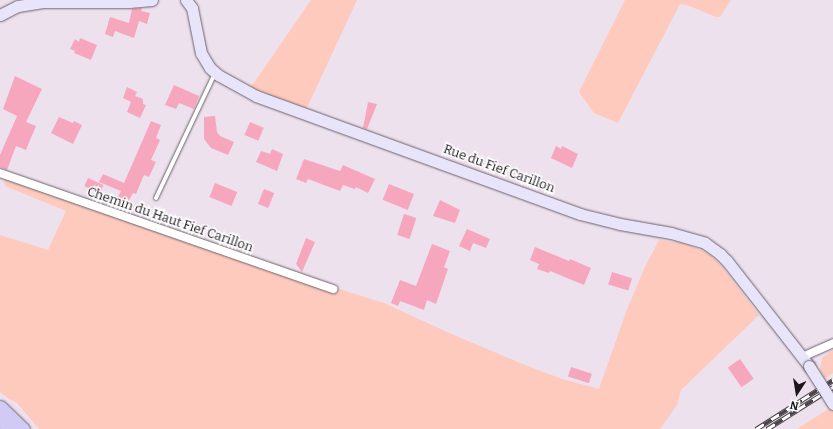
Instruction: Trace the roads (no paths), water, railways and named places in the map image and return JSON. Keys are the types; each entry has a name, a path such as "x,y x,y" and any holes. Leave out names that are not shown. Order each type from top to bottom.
{"main road":[{"path":"0,407 23,429"},
{"path":"0,419 12,429"}],"street":[{"path":"0,15 18,6 44,2 129,2 152,0"},
{"name":"Rue du Fief Carillon","path":"186,0 192,8 203,57 215,73 235,85 280,106 573,211 620,224 684,236 705,243 727,261 805,362 833,404"},
{"name":"Chemin du Haut Fief Carillon","path":"0,173 333,289"},
{"path":"805,362 833,343"}],"lane":[{"path":"156,198 215,73"}],"railway":[{"path":"756,429 833,380"},
{"path":"767,429 833,387"}]}
